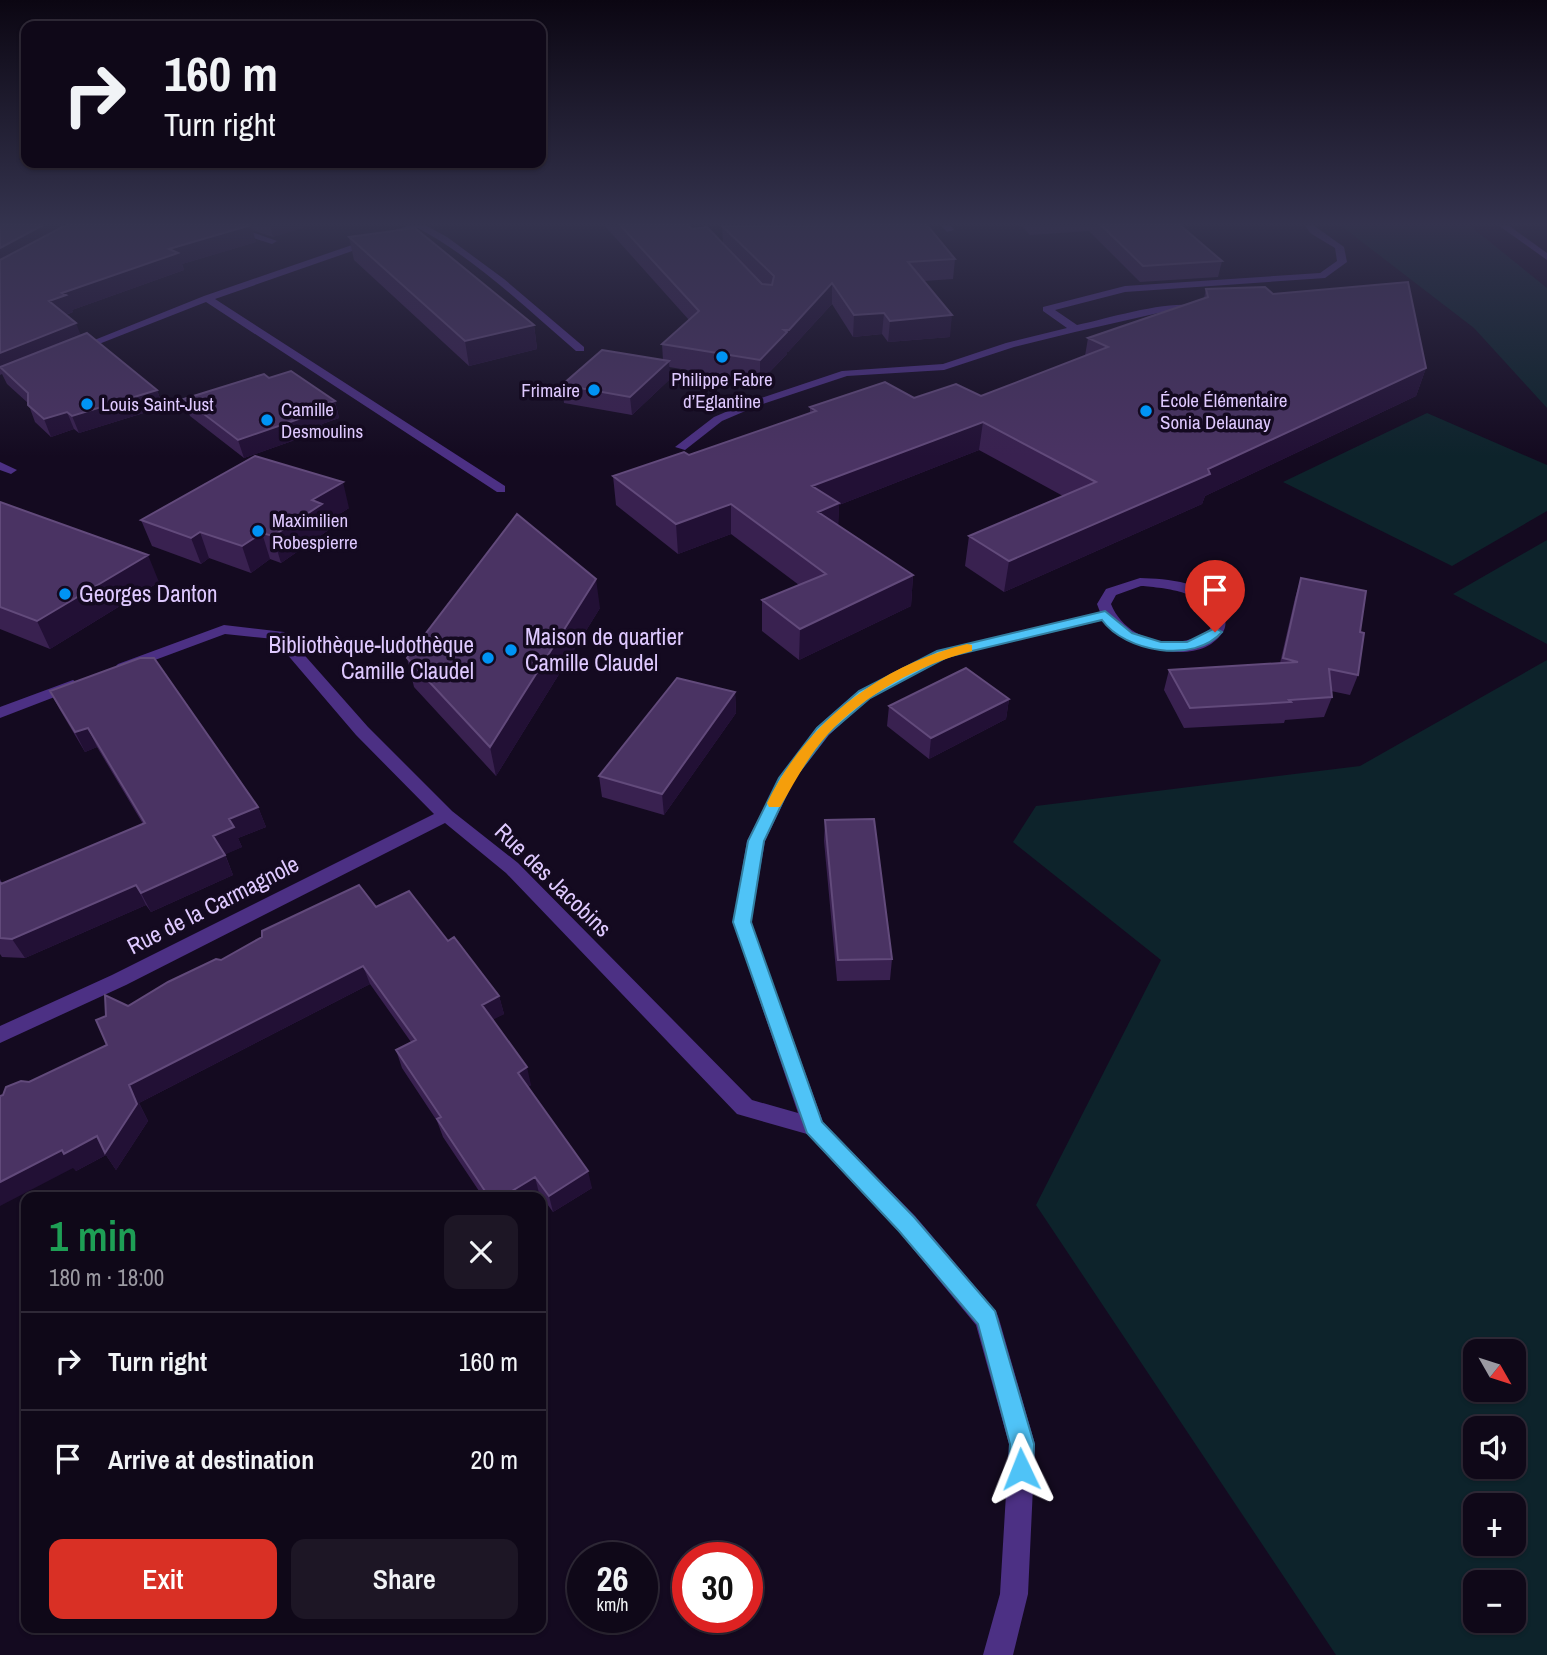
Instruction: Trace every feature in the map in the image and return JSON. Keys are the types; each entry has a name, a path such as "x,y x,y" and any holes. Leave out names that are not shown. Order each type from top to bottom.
{"street":[{"path":"72,351 196,302"},
{"path":"214,302 501,489"},
{"path":"526,302 580,349"},
{"path":"1073,302 1047,309 1075,329"},
{"path":"681,447 718,419 753,404 846,373 944,367 1010,345 1167,308 1209,309"},
{"path":"1140,582 1164,583 1183,587 1208,601 1217,612 1219,623 1215,632 1204,640 1188,646 1161,646 1127,635 1113,626 1105,615 1104,604 1111,593 1140,582"},
{"path":"998,1655 1014,1594 1022,1444 987,1319 907,1224 814,1127 742,922 756,841 787,778 823,731 864,695 942,654 1105,615"},
{"name":"Rue des Jacobins","path":"110,672 223,629 279,635 362,731 446,815 512,869 744,1107 814,1127"},
{"path":"0,713 86,681"},
{"name":"Rue de la Carmagnole","path":"0,1035 131,974 446,815"}],"shaded area":[{"path":"1440,302 1547,302 1547,408 1474,328"},
{"path":"1427,413 1547,465 1547,511 1452,566 1283,482"},
{"path":"1547,540 1547,644 1453,594"},
{"path":"1547,660 1547,1655 1336,1655 1036,1205 1161,960 1013,842 1036,806 1360,766"}],"building":[{"path":"0,302 51,302 76,323 0,353"},
{"path":"422,302 506,302 534,325 465,341"},
{"path":"691,302 814,302 789,330 784,330 787,332 760,360 662,344 699,311"},
{"path":"845,302 941,302 952,315 890,321 884,313 854,315"},
{"path":"1193,302 1412,302 1426,368 1208,469 1210,474 1009,561 969,536 1096,482 983,422 812,486 839,503 818,512 913,575 800,629 762,600 826,574 731,504 676,524 613,476 684,452 689,455 816,411 810,407 885,382 914,398 956,384 981,396 1108,347 1088,338"},
{"path":"87,333 157,390 72,416 67,412 44,419 28,405 28,393 0,367"},
{"path":"602,350 669,361 630,397 562,385"},
{"path":"291,371 335,401 313,408 319,412 238,440 184,399 264,374 269,378"},
{"path":"255,456 343,482 312,500 322,504 273,536 262,533 242,546 200,532 191,538 141,520"},
{"path":"0,502 148,555 37,621 0,607"},
{"path":"517,514 596,579 490,747 407,658"},
{"path":"1301,578 1366,591 1358,675 1329,669 1332,697 1190,708 1169,670 1298,662 1283,658"},
{"path":"140,658 154,658 258,807 229,819 234,827 213,836 225,855 141,893 136,885 12,939 0,938 0,882 1,884 145,823 88,728 75,732 50,691"},
{"path":"966,668 1009,699 931,738 889,706"},
{"path":"677,678 735,692 662,794 599,776"},
{"path":"874,819 892,959 838,960 825,820"},
{"path":"359,885 376,907 409,891 448,941 454,937 499,996 482,1005 527,1067 518,1073 588,1171 549,1196 535,1177 510,1192 486,1192 437,1119 441,1117 396,1050 416,1040 363,966 129,1085 137,1104 105,1153 97,1136 64,1154 62,1150 0,1182 0,1096 6,1087 21,1081 29,1082 107,1045 96,1020 106,1016 105,995 128,1006 168,982 216,959 221,960 262,937 262,931"}],"slow traffic":[{"path":"775,803 787,778 823,731 864,695 942,654 967,648"}],"place":[{"name":"Philippe Fabre d’Eglantine","path":"722,357"},
{"name":"Frimaire","path":"594,390"},
{"name":"Louis Saint-Just","path":"87,404"},
{"name":"École Élémentaire Sonia Delaunay","path":"1146,411"},
{"name":"Camille Desmoulins","path":"267,420"},
{"name":"Maximilien Robespierre","path":"258,531"},
{"name":"Georges Danton","path":"65,594"},
{"name":"Maison de quartier Camille Claudel","path":"511,650"},
{"name":"Bibliothèque-ludothèque Camille Claudel","path":"488,658"}],"route":[{"path":"1021,1469 1022,1444 987,1319 907,1224 814,1127 742,922 756,841 787,778 823,731 864,695 942,654 1105,615 1113,626 1127,635 1161,646 1188,646 1215,632"}]}
